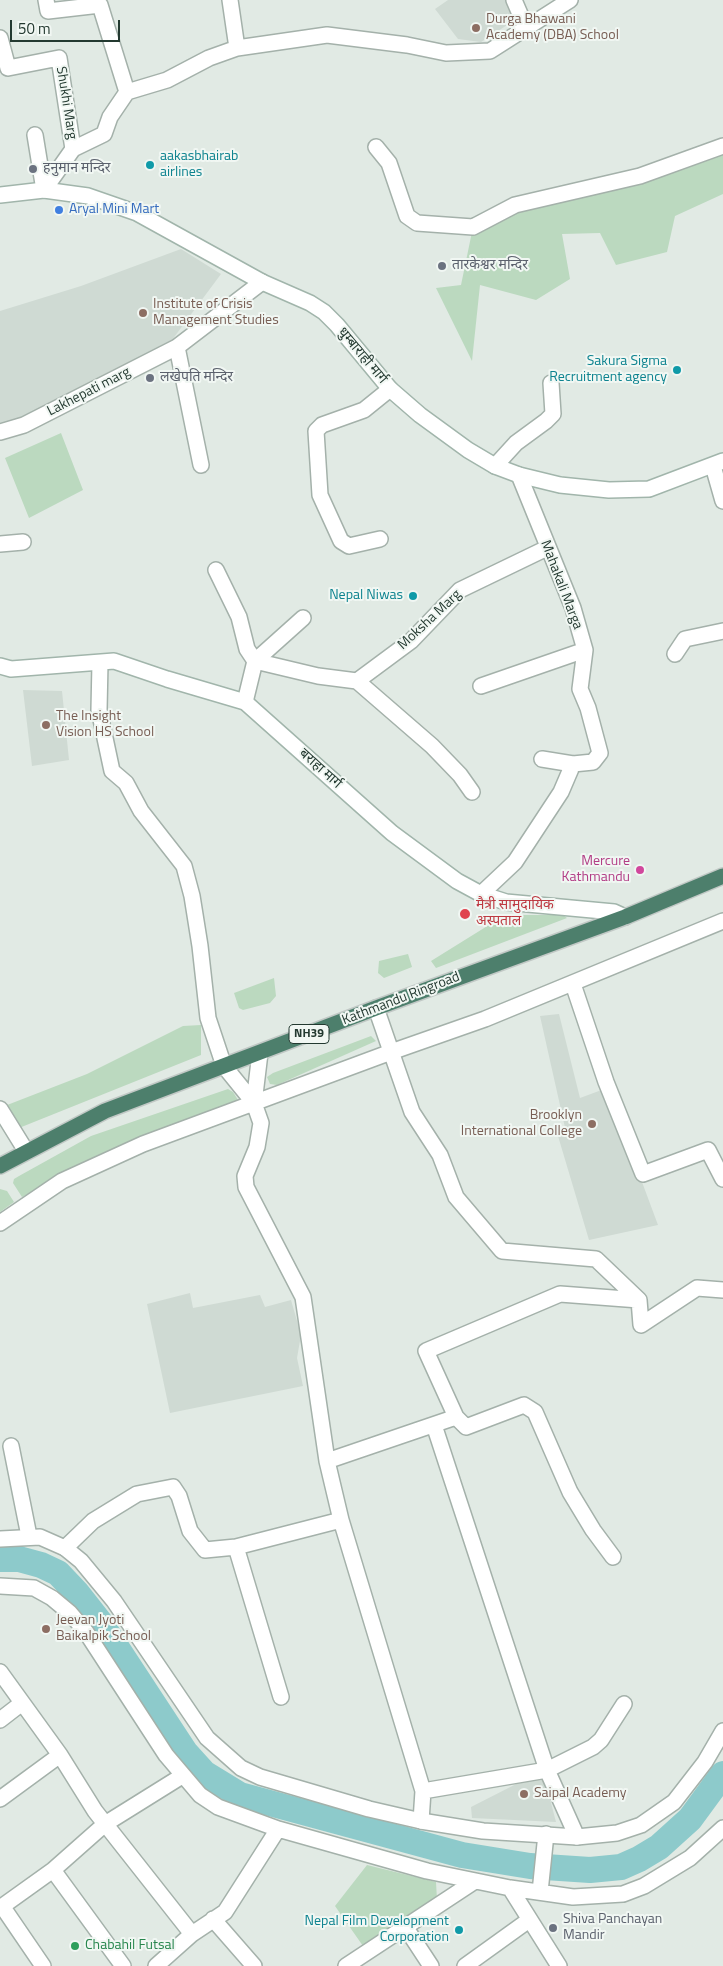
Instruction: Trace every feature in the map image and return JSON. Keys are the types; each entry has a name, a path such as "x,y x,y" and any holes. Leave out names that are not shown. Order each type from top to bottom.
{"highway":[{"name":"Kathmandu Ringroad","path":"0,1166 105,1111 376,1008 626,917 723,876"}],"street":[{"path":"46,0 48,11 100,5 127,92"},
{"path":"230,0 237,48"},
{"path":"514,0 526,28"},
{"path":"44,190 73,149 104,134 110,117 127,92 167,80 209,58 237,48 327,35 407,45 446,53 490,51 570,0"},
{"name":"Shukhi Marg","path":"0,38 8,68 58,58 73,149"},
{"path":"35,135 44,190"},
{"path":"376,147 389,163 407,216 417,223 473,227 515,205 640,176 723,146"},
{"name":"धुम्बाराही मार्ग","path":"0,195 44,190 88,196 137,213 262,282 297,296 324,312 390,389 450,437 495,466 519,475 570,486 609,490 649,489 718,464"},
{"name":"Lakhepati marg","path":"0,432 24,425 177,347 262,282"},
{"path":"177,347 201,465"},
{"path":"495,466 516,442 553,414 551,383"},
{"path":"380,539 349,546 340,541 320,495 316,432 322,425 364,410 390,389"},
{"path":"718,464 723,500"},
{"name":"Mahakali Marga","path":"519,475 547,548 573,608 585,650 580,689 593,724 600,753 593,762 573,764 542,759"},
{"path":"0,544 23,542"},
{"name":"Moksha Marg","path":"357,681 411,641 460,590 547,548"},
{"path":"216,570 238,617 247,649 255,661 318,676 357,681 432,746 460,774 472,792"},
{"path":"245,702 255,661 303,618"},
{"path":"675,654 684,639 723,631"},
{"path":"481,686 585,650"},
{"name":"बराहा मार्ग","path":"0,666 10,669 114,661 245,702 392,833 457,881 481,894 506,902 614,912 626,917"},
{"path":"100,663 100,710 112,771 126,783 141,811 184,866 192,896 200,946 208,1018 224,1066 254,1103 261,1123 257,1148 245,1176 246,1186 303,1298 327,1461 341,1520 423,1791 421,1821"},
{"path":"481,894 515,862 561,792 573,764"},
{"path":"0,1224 62,1182 143,1144 391,1052 485,1020 723,921"},
{"path":"573,984 606,1082 643,1174 708,1150 723,1179"},
{"path":"376,1008 412,1112 440,1155 456,1197 502,1250 596,1259 640,1300 641,1325 696,1288 723,1290"},
{"path":"254,1103 260,1053"},
{"path":"0,1109 26,1151"},
{"path":"613,1557 593,1530 570,1492 535,1412 524,1405 466,1428 456,1417 426,1351 560,1294 640,1300"},
{"path":"327,1461 456,1417"},
{"path":"434,1425 547,1770 577,1837"},
{"path":"11,1446 29,1536"},
{"path":"65,1548 93,1521 130,1498 148,1490 173,1487 179,1496 190,1531 198,1544 205,1550 236,1547 341,1520"},
{"path":"0,1539 29,1536 53,1541 81,1561 114,1601 190,1716 222,1754 241,1768 260,1777 369,1809 421,1821 483,1831 577,1837 617,1833 641,1825 659,1814 690,1785 723,1731"},
{"path":"236,1547 281,1697"},
{"path":"0,1586 34,1588 52,1598 70,1613 86,1632 182,1776 200,1795 218,1807 278,1829 427,1871 510,1888 573,1897 623,1894 644,1886 690,1858 723,1828"},
{"path":"0,1672 60,1755 105,1824 192,1934"},
{"path":"0,1720 22,1703"},
{"path":"423,1791 547,1770 593,1747 601,1740 624,1704"},
{"path":"0,1799 60,1755"},
{"path":"43,1966 1,1907 53,1870 105,1824 182,1776"},
{"path":"161,1965 192,1934 225,1912 278,1829"},
{"path":"540,1892 546,1834"},
{"path":"53,1870 122,1966"},
{"path":"346,1966 475,1881"},
{"path":"510,1888 559,1966"},
{"path":"214,1920 254,1966"},
{"path":"465,1966 529,1920"},
{"path":"406,1928 431,1966"}],"shaded area":[{"name":"Durga Bhawani Academy (DBA) School","path":"448,0 507,0 518,18 481,42 458,39 435,9"},
{"path":"181,249 221,274 172,340 3,428 0,424 0,311 81,286"},
{"name":"The Insight Vision HS School","path":"23,690 62,691 69,760 32,766"},
{"name":"Brooklyn International College","path":"559,1014 580,1098 607,1088 658,1225 589,1240 558,1136 566,1132 540,1016"},
{"path":"190,1293 193,1308 260,1295 265,1307 291,1300 301,1335 297,1358 303,1386 170,1413 147,1304"},
{"name":"Saipal Academy","path":"544,1776 556,1822 472,1818 471,1807 526,1779"}],"green space":[{"path":"723,149 723,194 675,216 667,252 616,265 600,233 562,234 570,279 536,300 480,285 472,361 436,288 461,285 473,227 509,208"},
{"path":"61,433 83,490 29,518 5,458"},
{"path":"523,915 563,915 567,918 436,968 431,961 497,920"},
{"path":"408,954 412,967 384,978 378,973 379,961"},
{"path":"274,978 276,996 270,1003 243,1010 239,1008 234,993"},
{"path":"201,1025 201,1055 19,1128 2,1107 87,1074 183,1026"},
{"path":"371,1036 376,1041 277,1085 270,1084 267,1077 273,1073"},
{"path":"228,1089 233,1092 238,1100 131,1142 62,1173 22,1197 13,1183 14,1179 91,1136"},
{"path":"0,1189 7,1191 14,1202 0,1212"},
{"path":"367,1865 436,1882 437,1900 363,1946 335,1906"}],"waterway":[{"path":"0,1559 19,1559 41,1565 58,1573 99,1621 185,1752 204,1773 240,1795 462,1855 530,1866 590,1870 621,1867 659,1847 690,1819 723,1774"}],"place":[{"name":"Durga Bhawani Academy (DBA) School","path":"476,28"},
{"name":"aakasbhairab airlines","path":"150,165"},
{"name":"हनुमान मन्दिर","path":"33,169"},
{"name":"Aryal Mini Mart","path":"59,210"},
{"name":"तारकेश्वर मन्दिर","path":"442,266"},
{"name":"Institute of Crisis Management Studies","path":"143,313"},
{"name":"Sakura Sigma Recruitment agency","path":"677,370"},
{"name":"लखेपति मन्दिर","path":"150,378"},
{"name":"Nepal Niwas","path":"413,596"},
{"name":"The Insight Vision HS School","path":"46,725"},
{"name":"Mercure Kathmandu","path":"640,870"},
{"name":"मैत्री सामुदायिक अस्पताल","path":"465,914"},
{"name":"Brooklyn International College","path":"592,1124"},
{"name":"Jeevan Jyoti Baikalpik School","path":"46,1629"},
{"name":"Saipal Academy","path":"524,1794"},
{"name":"Shiva Panchayan Mandir","path":"553,1928"},
{"name":"Nepal Film Development Corporation","path":"459,1930"},
{"name":"Chabahil Futsal","path":"75,1946"}]}
